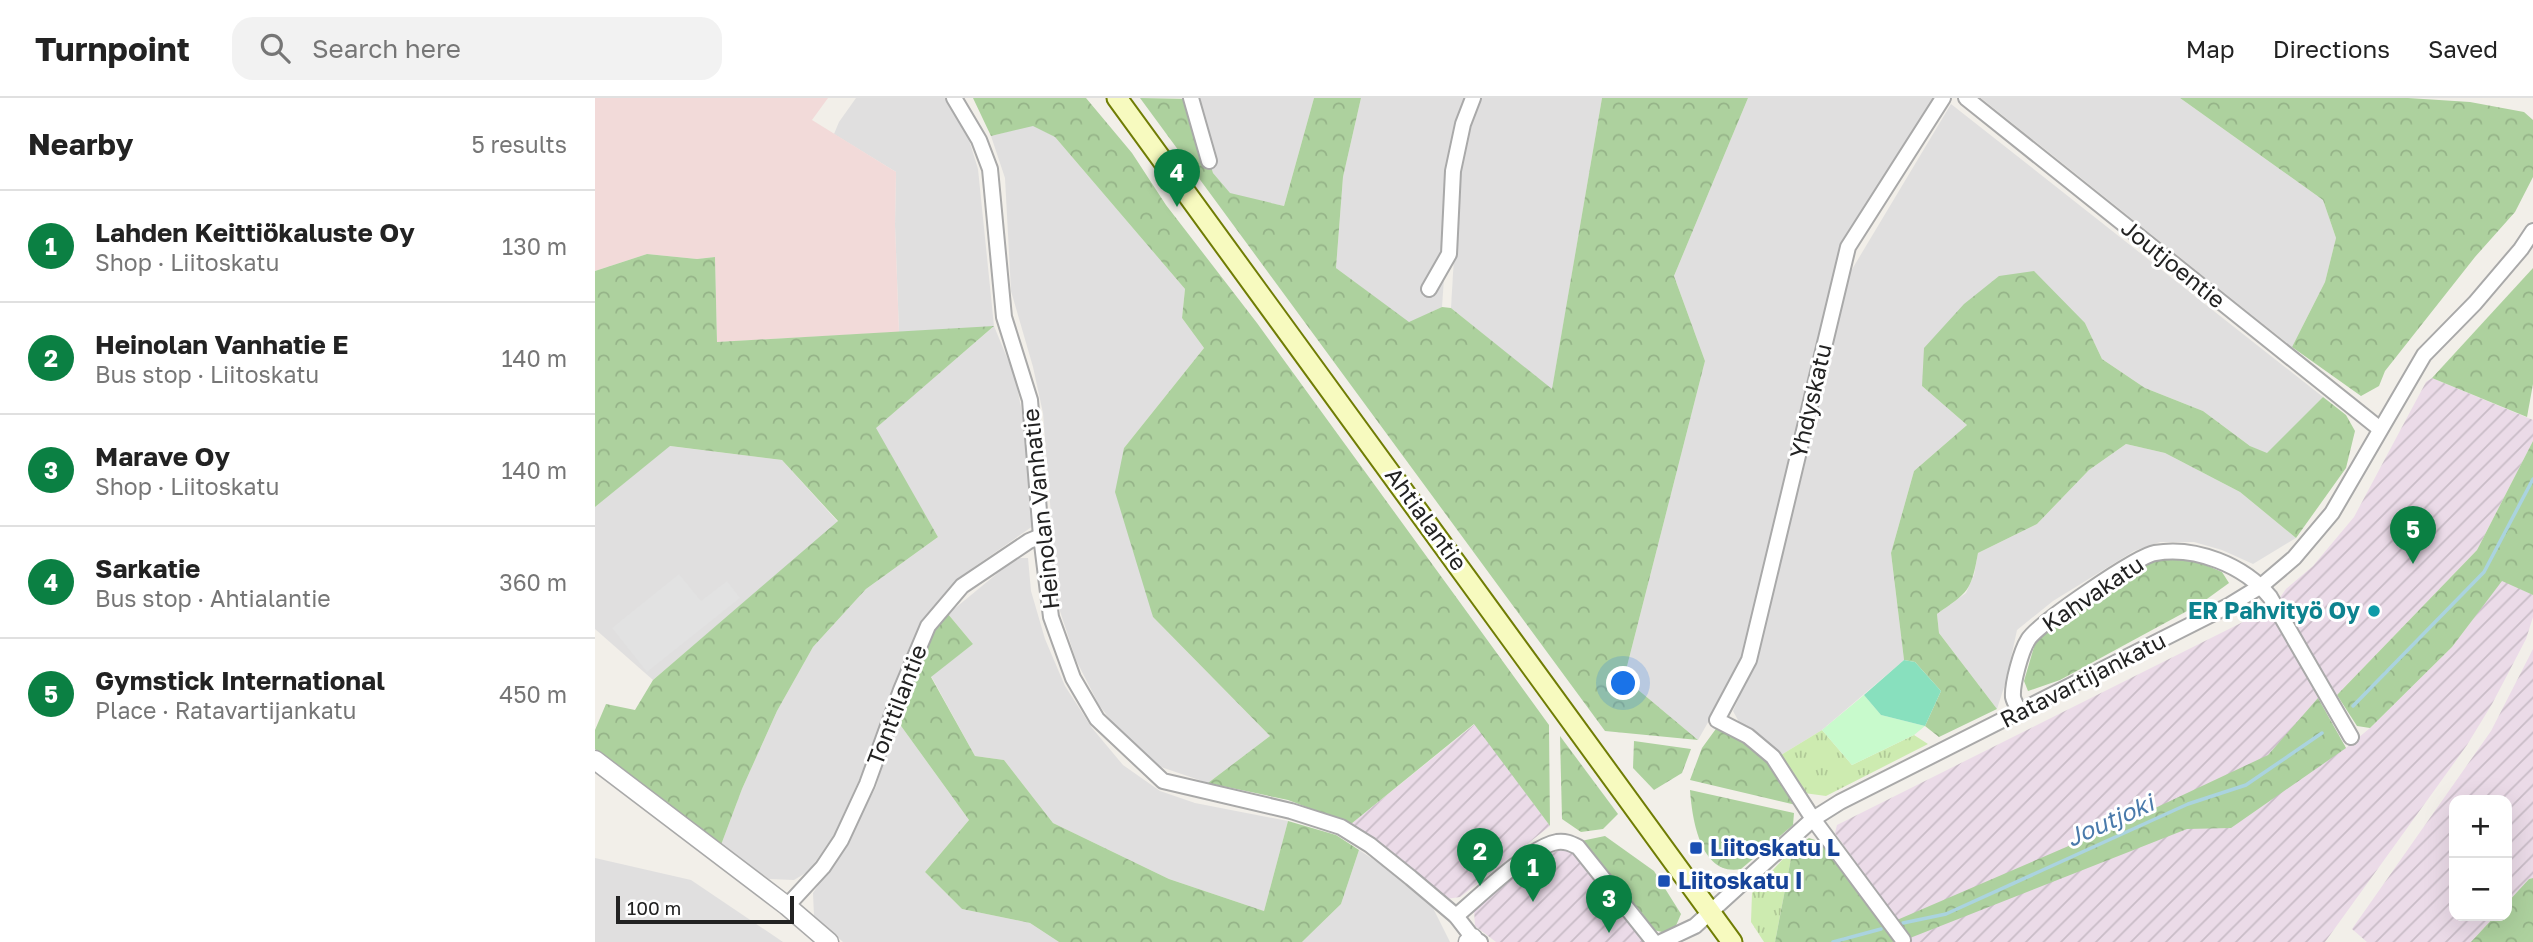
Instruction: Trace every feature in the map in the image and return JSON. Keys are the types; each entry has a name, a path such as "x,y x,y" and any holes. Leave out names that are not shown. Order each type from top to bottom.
{"main road":[{"name":"Ahtialantie","path":"1117,98 1732,942"}],"street":[{"name":"Heinolan Vanhatie","path":"954,98 979,140 990,169 1004,317 1030,400 1041,536 1051,617 1073,678 1097,719 1163,781 1291,811 1341,827 1370,845 1456,916 1474,941"},
{"path":"1191,98 1209,161"},
{"path":"1429,289 1449,254 1454,171 1463,124 1473,98"},
{"name":"Yhdyskatu","path":"1813,819 1773,757 1748,736 1717,720 1749,660 1848,247 1943,98"},
{"name":"Joutjoentie","path":"1966,98 2380,429"},
{"name":"Ratavartijankatu","path":"1661,942 1695,926 1813,819 1840,802 2230,605 2261,586 2294,558 2332,513 2424,355 2483,294 2533,231"},
{"name":"Tonttilantie","path":"787,906 823,867 841,840 867,784 901,690 928,626 962,586 1029,541 1041,536"},
{"name":"Kahvakatu","path":"2019,712 2013,697 2017,671 2028,639 2109,578 2152,553 2181,552 2209,556 2261,586 2351,737"},
{"path":"595,760 787,906 828,942"},
{"path":"1813,819 1903,940"},
{"path":"1456,916 1530,855 1553,843 1565,841 1578,846 1654,942"}],"shaded area":[{"path":"595,98 828,98 812,120 896,172 899,332 717,342 715,257 697,259 647,254 595,271"},
{"path":"856,98 945,98 966,130 978,169 994,326 1015,377 1024,422 1033,526 964,574 932,608 892,691 867,762 834,835 809,871 794,880 769,879 721,845 742,789 777,711 813,647 866,589 938,537 875,428 993,327 899,332 896,172 834,134"},
{"path":"1191,98 1314,98 1284,206 1230,194 1213,173"},
{"path":"1361,98 1468,98 1452,163 1442,307 1409,323 1336,268 1343,177"},
{"path":"1477,98 1602,98 1552,390 1451,308 1459,173 1467,128"},
{"path":"1748,98 1937,98 1844,245 1744,659 1698,740 1624,678 1705,361 1674,276"},
{"path":"1981,98 2180,98 2323,200 2336,238 2325,282 2292,347"},
{"path":"1951,104 2323,397 2267,454 2250,446 2203,411 2145,388 2102,359 2085,323 1922,386 1967,425 1914,471 1891,553 1904,660 1822,730 1781,755 1739,722 1733,711 1753,666 1803,472 1848,276"},
{"path":"1033,125 1055,137 1185,289 1182,318 1204,348 1124,448 1153,617 1270,736 1208,783 1161,767 1124,738 1099,705 1076,660 1058,605 1043,413 1011,291 1005,178 991,136"},
{"path":"2432,378 2533,420 2533,441 2477,550 2337,695 2279,599 2286,589 2313,566 2354,517 2426,382"},
{"path":"2126,444 2165,453 2240,492 2296,538 2253,564 2222,550 2194,542 2160,542 2134,551 2053,601 2017,630 1997,709 1939,633 1937,614 1966,593 1974,575 1978,553 2037,524 2089,470"},
{"path":"669,446 782,460 838,522 653,680 595,629 595,507"},
{"path":"1016,558 1028,558 1031,591 1045,639 1065,686 1092,728 1123,765 1160,791 1195,803 1288,821 1264,911 1169,879 1053,823 1004,760 975,756 931,676 973,644 948,614"},
{"path":"679,574 701,601 727,581 740,598 647,672 612,628"},
{"path":"2502,580 2533,595 2533,617 2526,639 2467,745 2325,942 1904,942 1910,937 1835,833 1837,825 2251,618 2266,605 2346,748 2452,647"},
{"path":"2533,649 2533,878 2512,898 2512,795 2449,795 2449,921 2490,921 2471,942 2367,942 2352,929 2491,731"},
{"path":"896,719 969,820 925,872 962,909 1030,923 1059,942 843,942 814,916 813,893 846,844 876,787"},
{"path":"1475,724 1550,826 1460,897 1446,899 1351,824"},
{"path":"1567,847 1577,851 1649,942 1496,942 1475,926 1474,909 1534,860"},
{"path":"1359,850 1397,875 1433,908 1450,942 1302,942 1341,904"},
{"path":"595,858 691,880 783,942 595,942"}],"green space":[{"path":"973,98 1086,98 1132,153 1166,205 1257,323 1549,725 1550,826 1474,724 1351,824 1288,800 1208,783 1270,736 1153,617 1115,492 1124,448 1204,348 1182,318 1185,289 1055,137 1033,126 991,136"},
{"path":"1140,98 1191,99 1213,173 1230,193 1284,206 1314,98 1361,98 1343,177 1336,268 1409,322 1442,307 1451,308 1552,389 1602,98 1748,98 1674,276 1705,361 1624,678 1698,740 1605,731"},
{"path":"2180,98 2408,98 2470,102 2524,112 2533,120 2533,177 2515,212 2475,257 2385,371 2379,386 2361,396 2292,347 2325,282 2336,238 2323,200"},
{"path":"647,254 697,259 715,257 717,342 994,326 876,428 938,537 866,589 813,647 777,711 742,789 721,845 595,749 595,730 606,704 635,710 653,680 838,521 782,460 670,446 595,507 595,271"},
{"path":"2533,268 2533,384 2527,417 2432,378"},
{"path":"2034,271 2085,323 2102,359 2145,388 2203,411 2250,446 2267,453 2323,397 2346,415 2355,431 2346,468 2296,538 2240,492 2165,453 2126,444 2089,470 2037,524 1978,553 1967,590 1937,614 1939,633 1997,709 1939,737 1925,726 1941,691 1915,662 1904,660 1891,553 1914,471 1967,425 1922,386 1924,348 1964,304 1999,276"},
{"path":"2533,441 2533,595 2502,581 2452,647 2370,728 2357,726 2337,695 2477,550"},
{"path":"2189,558 2222,572 2229,583 2200,604 2060,680 2028,691 2024,681 2036,640 2110,585 2156,559"},
{"path":"948,614 973,644 931,677 975,756 1004,760 1053,823 1169,879 1264,911 1288,821 1336,835 1359,850 1341,904 1302,942 1059,942 1030,923 962,909 925,872 969,820 896,719 935,628"},
{"path":"1904,660 1915,662 1941,691 1925,726 1881,715 1864,695"},
{"path":"1864,695 1881,715 1925,726 1914,735 1852,765 1822,730"},
{"path":"2318,698 2346,748 2231,828 2187,829 1910,938 1897,920 2136,817 2268,755"},
{"path":"1718,726 1747,743 1771,764 1791,789 1796,805 1690,780 1702,748"},
{"path":"1822,730 1852,765 1914,735 1928,744 1826,796 1804,793 1781,755"},
{"path":"1560,736 1618,814 1603,829 1581,832 1562,819"},
{"path":"1634,741 1691,749 1682,773 1654,790 1633,768"},
{"path":"1690,790 1794,813 1793,825 1741,869 1727,869 1716,864 1707,855 1701,843 1693,815"},
{"path":"1605,836 1654,871 1681,914 1675,928 1662,932 1649,929 1581,841"},
{"path":"1809,838 1824,843 1895,942 1775,942 1793,848"},
{"path":"1793,848 1775,942 1764,942 1751,922 1752,893"},
{"path":"2533,878 2533,942 2471,942 2490,921 2512,921 2512,898"}],"waterway":[{"name":"Joutjoki","path":"2353,706 2484,572 2533,479"},
{"name":"Joutjoki","path":"1903,923 1946,914 2188,804 2246,785 2322,733"},
{"name":"Joutjoki","path":"1833,942 1881,929"}],"place":[{"name":"Sarkatie","path":"1177,207"},
{"name":"Gymstick International","path":"2413,564"},
{"name":"ER Pahvityö Oy","path":"2374,611"},
{"name":"Liitoskatu L","path":"1696,848"},
{"name":"Liitoskatu I","path":"1664,881"},
{"name":"Heinolan Vanhatie E","path":"1480,886"},
{"name":"Lahden Keittiökaluste Oy","path":"1533,902"},
{"name":"Marave Oy","path":"1609,933"}]}
